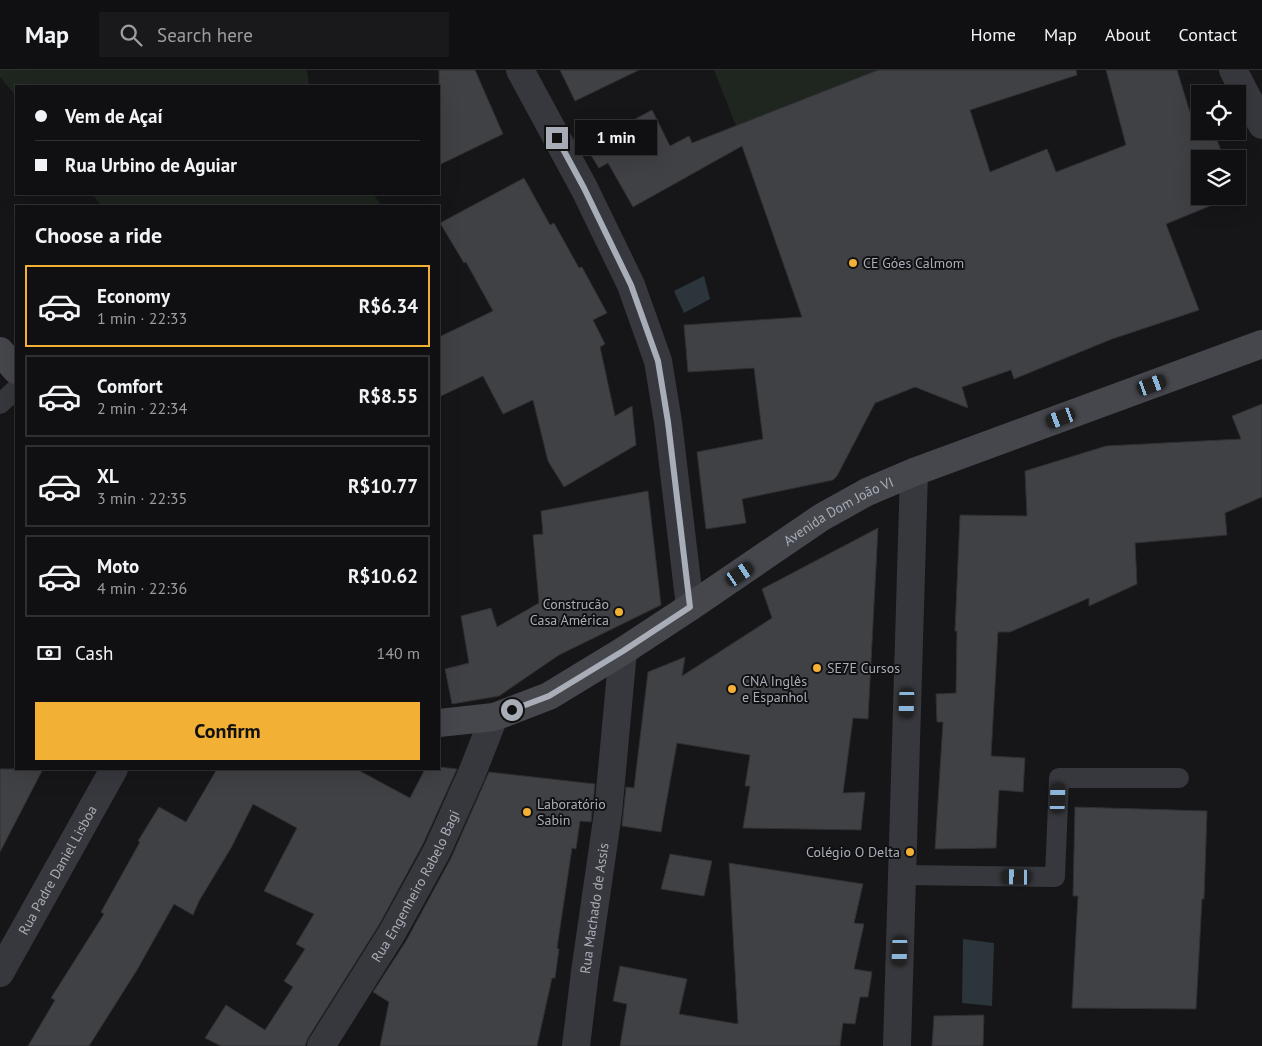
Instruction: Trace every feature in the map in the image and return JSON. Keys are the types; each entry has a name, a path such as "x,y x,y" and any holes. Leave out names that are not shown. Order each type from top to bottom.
{"main road":[{"name":"Avenida Dom João VI","path":"440,723 494,717 549,696 623,651 822,517 867,492 914,472 1262,344"},
{"path":"0,351 15,369"}],"street":[{"path":"520,70 584,188 631,285 658,361 668,422 690,607"},
{"path":"1233,70 1262,125"},
{"path":"897,1046 914,472"},
{"name":"Rua Machado de Assis","path":"576,1046 608,813 623,651"},
{"name":"Rua Engenheiro Rabelo Bagi","path":"321,1046 392,933 437,851 472,773 494,717"},
{"name":"Rua Padre Daniel Lisboa","path":"0,973 113,770"}],"lane":[{"path":"0,404 15,390"},
{"path":"902,875 1055,877 1059,778 1179,778"}],"shaded area":[{"path":"0,70 307,70 309,85 15,85 15,95 0,77"},
{"path":"714,70 878,70 736,126"},
{"path":"93,195 374,195 381,205 101,205"},
{"path":"704,276 710,299 684,313 674,291"},
{"path":"963,939 994,943 992,1006 962,1003"}],"building":[{"path":"439,70 475,70 503,134 440,165"},
{"path":"560,70 639,70 575,101"},
{"path":"878,70 1076,70 1077,75 970,110 990,172 1047,149 1056,172 1126,145 1106,70 1177,70 1191,116 1191,140 1217,140 1221,150 1191,150 1191,205 1212,205 1166,224 1199,310 1112,339 1014,379 1011,370 962,387 968,408 915,387 875,403 837,476 833,480 742,499 746,523 706,529 697,452 763,439 754,368 688,372 684,325 802,317 742,146 633,207 608,163 599,168 585,146 652,110 670,146 689,136 692,143"},
{"path":"524,178 550,225 554,223 579,268 582,267 607,313 593,320 605,344 600,347 615,416 632,406 636,445 564,487 548,461 533,400 503,414 483,376 440,397 440,337 493,311 466,262 464,263 440,223"},
{"path":"1262,404 1262,497 1225,513 1227,535 1135,543 1137,584 1089,606 1089,598 1010,632 998,632 991,756 1025,758 1023,792 999,790 996,848 935,849 943,722 937,722 936,694 956,693 957,631 955,631 960,515 1027,516 1025,471 1106,446 1241,439 1232,416"},
{"path":"648,491 661,605 559,655 499,696 452,704 445,669 469,663 461,616 491,608 497,627 539,603 533,535 543,534 541,511"},
{"path":"878,528 868,719 853,718 843,793 865,792 861,830 743,828 750,786 745,786 750,755 677,743 661,832 622,826 626,787 634,788 648,672 685,657 682,676 772,618 762,589"},
{"path":"440,767 457,769 423,844 379,925 308,1038 305,1046 221,1046 205,1038 226,1005 265,1030 293,987 284,981 305,949 296,944 314,914 264,891 297,828 253,804 231,848 199,901 193,915 174,904 137,970 89,1046 28,1046 55,1000 51,998 104,914 101,912 140,842 138,841 159,807 186,822 216,770 358,770 410,798 424,770 440,770"},
{"path":"0,769 42,770 0,852"},
{"path":"489,772 595,784 591,822 580,821 576,849 572,848 557,948 559,949 555,978 552,978 537,1046 380,1046 389,1002 373,992 406,941 451,858"},
{"path":"1075,807 1207,811 1204,899 1202,899 1196,1009 1072,1008 1078,896 1073,896"},
{"path":"670,854 712,861 704,896 661,889"},
{"path":"729,863 863,884 854,923 864,924 854,969 872,972 868,997 860,997 855,1024 843,1023 840,1046 620,1046 627,1004 613,1001 620,966 687,979 679,1014 738,1024"},
{"path":"984,1015 983,1046 932,1046 934,1016"}],"place":[{"name":"CE Góes Calmom","path":"853,263"},
{"name":"Construcão Casa América","path":"619,612"},
{"name":"SE7E Cursos","path":"817,668"},
{"name":"CNA Inglês e Espanhol","path":"732,689"},
{"name":"Laboratório Sabin","path":"527,812"},
{"name":"Colégio O Delta","path":"910,852"}],"route":[{"path":"512,710 549,696 690,607 668,422 658,361 631,285 584,188 557,138"}]}
